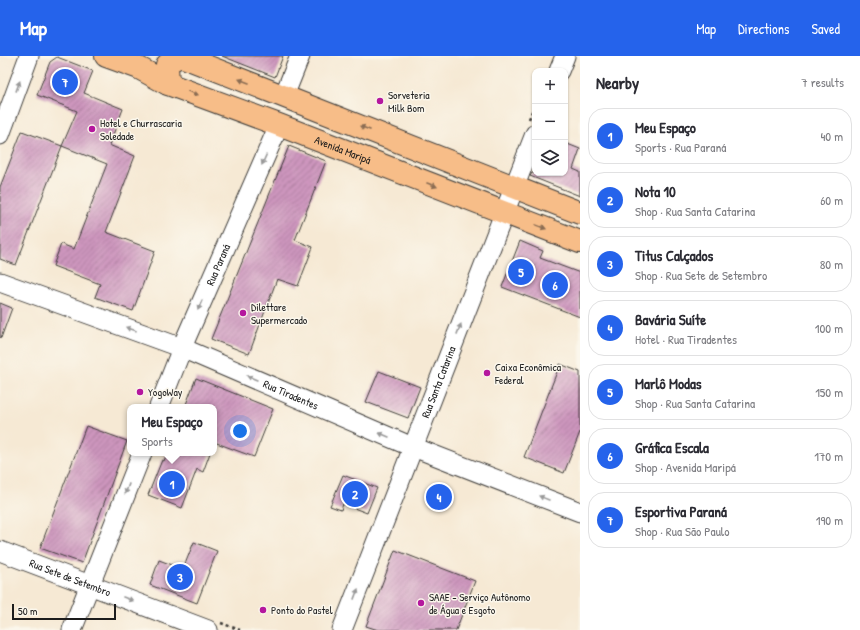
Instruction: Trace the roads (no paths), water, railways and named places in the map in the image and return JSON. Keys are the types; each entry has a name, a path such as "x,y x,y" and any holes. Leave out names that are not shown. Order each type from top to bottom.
{"main road":[{"name":"Avenida Maripá","path":"106,56 146,62 168,84 279,124 580,242"},
{"path":"168,84 167,65 181,56 580,212"},
{"path":"376,162 386,153 388,147 386,137"},
{"path":"404,174 402,168 404,159 408,152 415,148"},
{"path":"505,212 510,185"}],"street":[{"path":"0,135 29,56"},
{"path":"284,96 300,56"},
{"path":"560,68 565,56"},
{"name":"Rua Paraná","path":"160,404 182,348 279,124"},
{"path":"510,185 532,140"},
{"name":"Rua Santa Catarina","path":"342,630 505,212"},
{"name":"Rua Tiradentes","path":"0,282 182,348 414,447 580,512"},
{"path":"72,630 141,456"},
{"name":"Rua Sete de Setembro","path":"0,551 208,630"}],"place":[{"name":"Esportiva Paraná","path":"65,82"},
{"name":"Sorveteria Milk Bom","path":"380,101"},
{"name":"Hotel e Churrascaria Soledade","path":"92,129"},
{"name":"Marlô Modas","path":"521,272"},
{"name":"Gráfica Escala","path":"555,285"},
{"name":"Dilettare Supermercado","path":"243,313"},
{"name":"Caixa Econômica Federal","path":"487,373"},
{"name":"YogoWay","path":"140,392"},
{"name":"Meu Espaço","path":"172,484"},
{"name":"Nota 10","path":"355,494"},
{"name":"Bavária Suíte","path":"439,497"},
{"name":"Titus Calçados","path":"180,577"},
{"name":"SAAE - Serviço Autônomo de Água e Esgoto","path":"421,603"},
{"name":"Ponto do Pastel","path":"263,610"}]}
